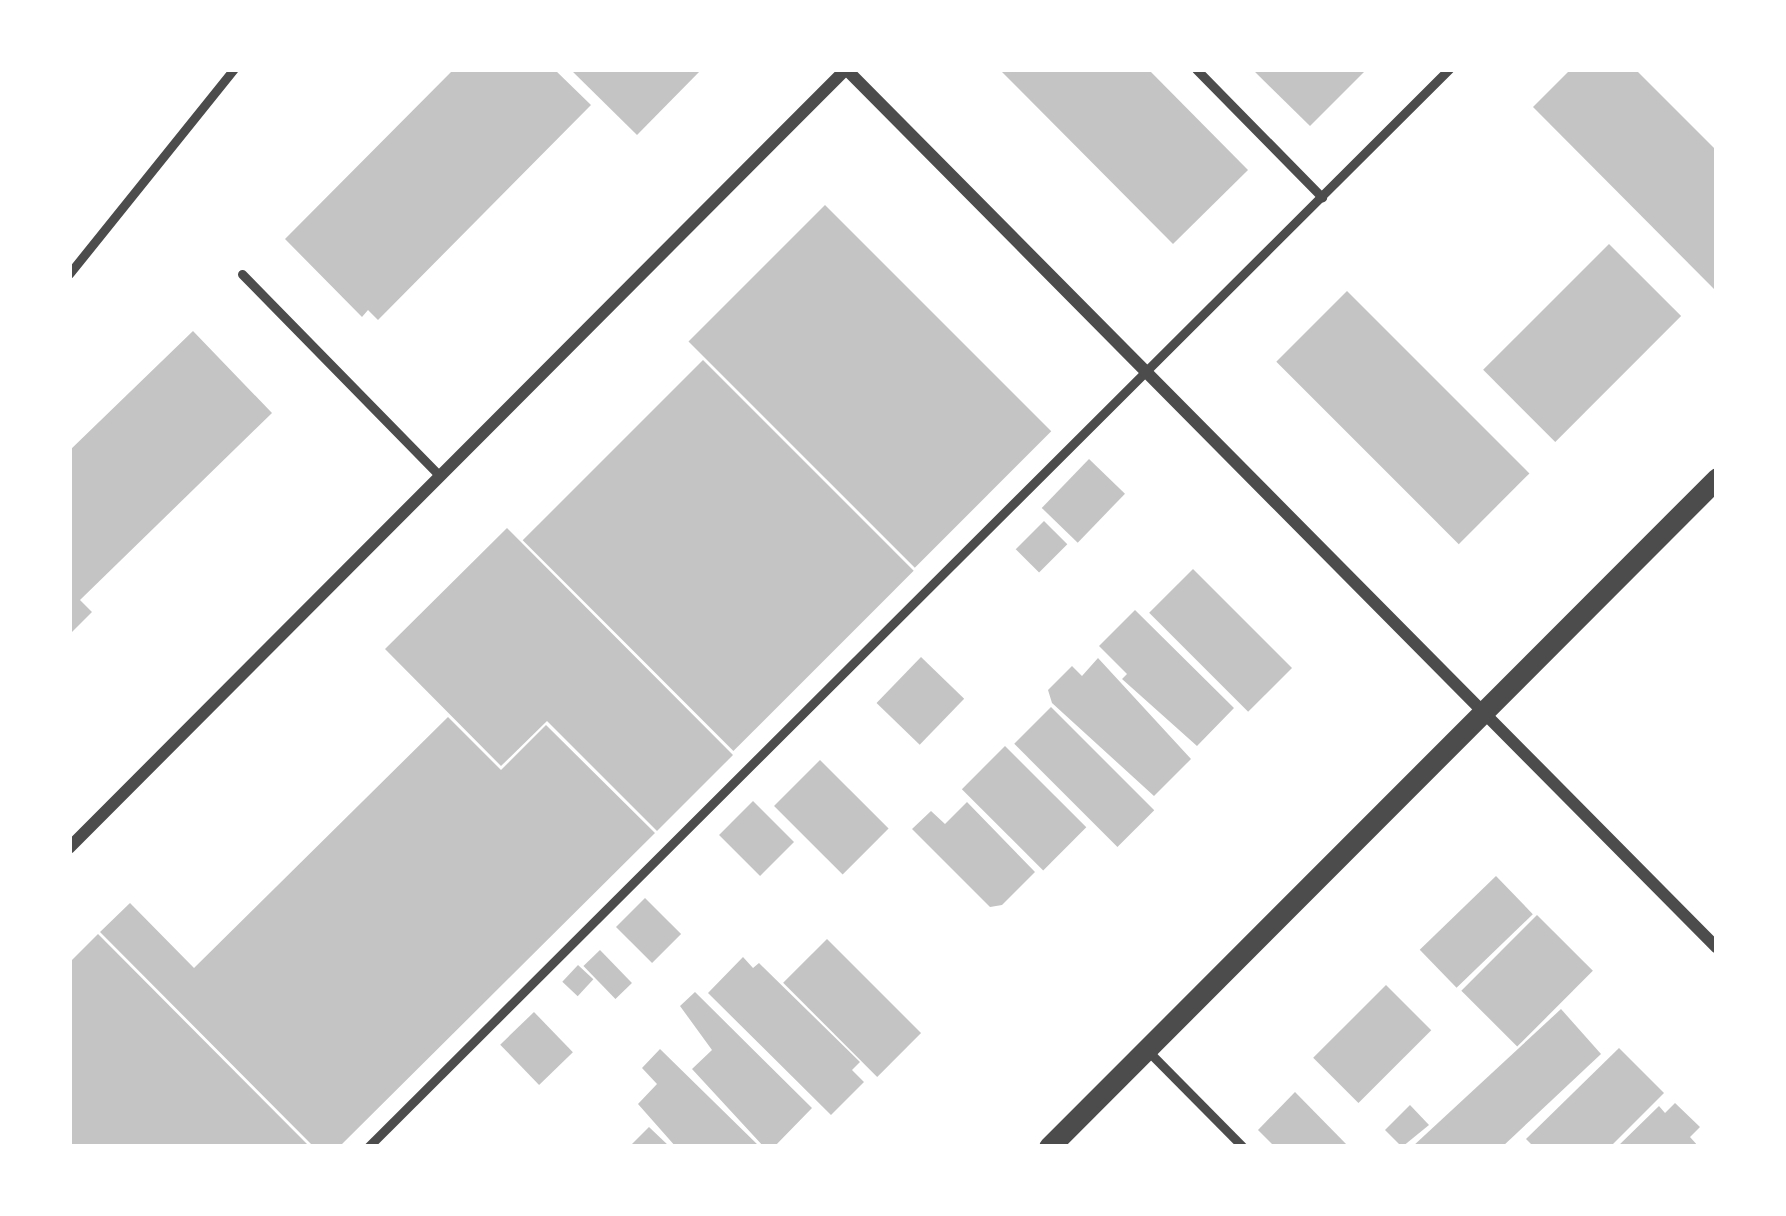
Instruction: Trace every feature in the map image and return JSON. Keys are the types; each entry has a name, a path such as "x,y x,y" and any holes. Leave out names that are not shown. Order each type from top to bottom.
{"street":[{"path":"69,848 846,69 1717,948"},
{"path":"1049,1147 1717,478"}],"lane":[{"path":"69,274 234,69"},
{"path":"1196,69 1322,197"},
{"path":"368,1147 1449,69"},
{"path":"242,274 440,476"},
{"path":"1146,1049 1243,1147"}],"building":[{"path":"454,69 554,69 591,105 378,320 368,310 362,317 285,239"},
{"path":"570,69 702,69 637,135"},
{"path":"999,69 1148,69 1248,170 1173,244"},
{"path":"1252,69 1367,69 1310,126"},
{"path":"1571,69 1635,69 1717,151 1717,292 1533,107"},
{"path":"825,205 1051,431 915,568 689,341"},
{"path":"1609,244 1681,316 1555,442 1483,370"},
{"path":"1347,291 1529,473 1459,544 1276,362"},
{"path":"193,331 272,413 80,600 92,612 69,635 69,451"},
{"path":"703,360 914,571 733,751 523,540"},
{"path":"1089,459 1125,494 1078,543 1042,508"},
{"path":"1044,521 1067,544 1039,573 1016,549"},
{"path":"507,528 733,755 657,831 547,721 501,766 385,649"},
{"path":"1193,569 1292,668 1248,712 1149,613"},
{"path":"1135,610 1234,708 1197,746 1122,679 1127,674 1099,646"},
{"path":"921,657 964,699 920,745 877,703"},
{"path":"1098,658 1191,759 1154,796 1052,703 1048,690 1072,666 1082,676"},
{"path":"1051,707 1154,810 1117,847 1014,744"},
{"path":"448,717 501,770 546,725 655,833 339,1147 314,1147 100,932 130,903 194,968"},
{"path":"1005,746 1086,827 1043,870 962,789"},
{"path":"820,760 889,829 843,875 774,806"},
{"path":"753,801 794,842 760,876 719,835"},
{"path":"967,802 1035,872 1002,905 990,907 912,829 931,811 945,824"},
{"path":"1496,876 1533,914 1457,988 1420,950"},
{"path":"645,898 681,934 652,963 616,927"},
{"path":"1537,915 1593,971 1517,1047 1461,991"},
{"path":"98,934 310,1147 69,1147 69,963"},
{"path":"827,939 921,1033 877,1077 783,983"},
{"path":"600,950 632,983 615,999 583,966"},
{"path":"743,957 753,968 759,963 860,1062 852,1070 864,1082 831,1115 708,993"},
{"path":"578,965 593,979 578,996 562,982"},
{"path":"1386,985 1431,1030 1358,1103 1313,1058"},
{"path":"695,992 812,1108 774,1147 764,1147 692,1069 712,1050 680,1006"},
{"path":"1561,1009 1601,1054 1502,1147 1412,1147"},
{"path":"534,1012 573,1052 539,1085 500,1045"},
{"path":"1619,1048 1664,1093 1610,1147 1534,1147 1526,1139"},
{"path":"660,1049 760,1147 676,1147 638,1104 657,1084 642,1068"},
{"path":"1295,1092 1349,1147 1275,1147 1258,1130"},
{"path":"1675,1103 1700,1127 1690,1137 1699,1147 1617,1147 1659,1106 1665,1113"},
{"path":"1410,1105 1429,1125 1402,1147 1385,1130"},
{"path":"649,1127 670,1147 629,1147"}]}
